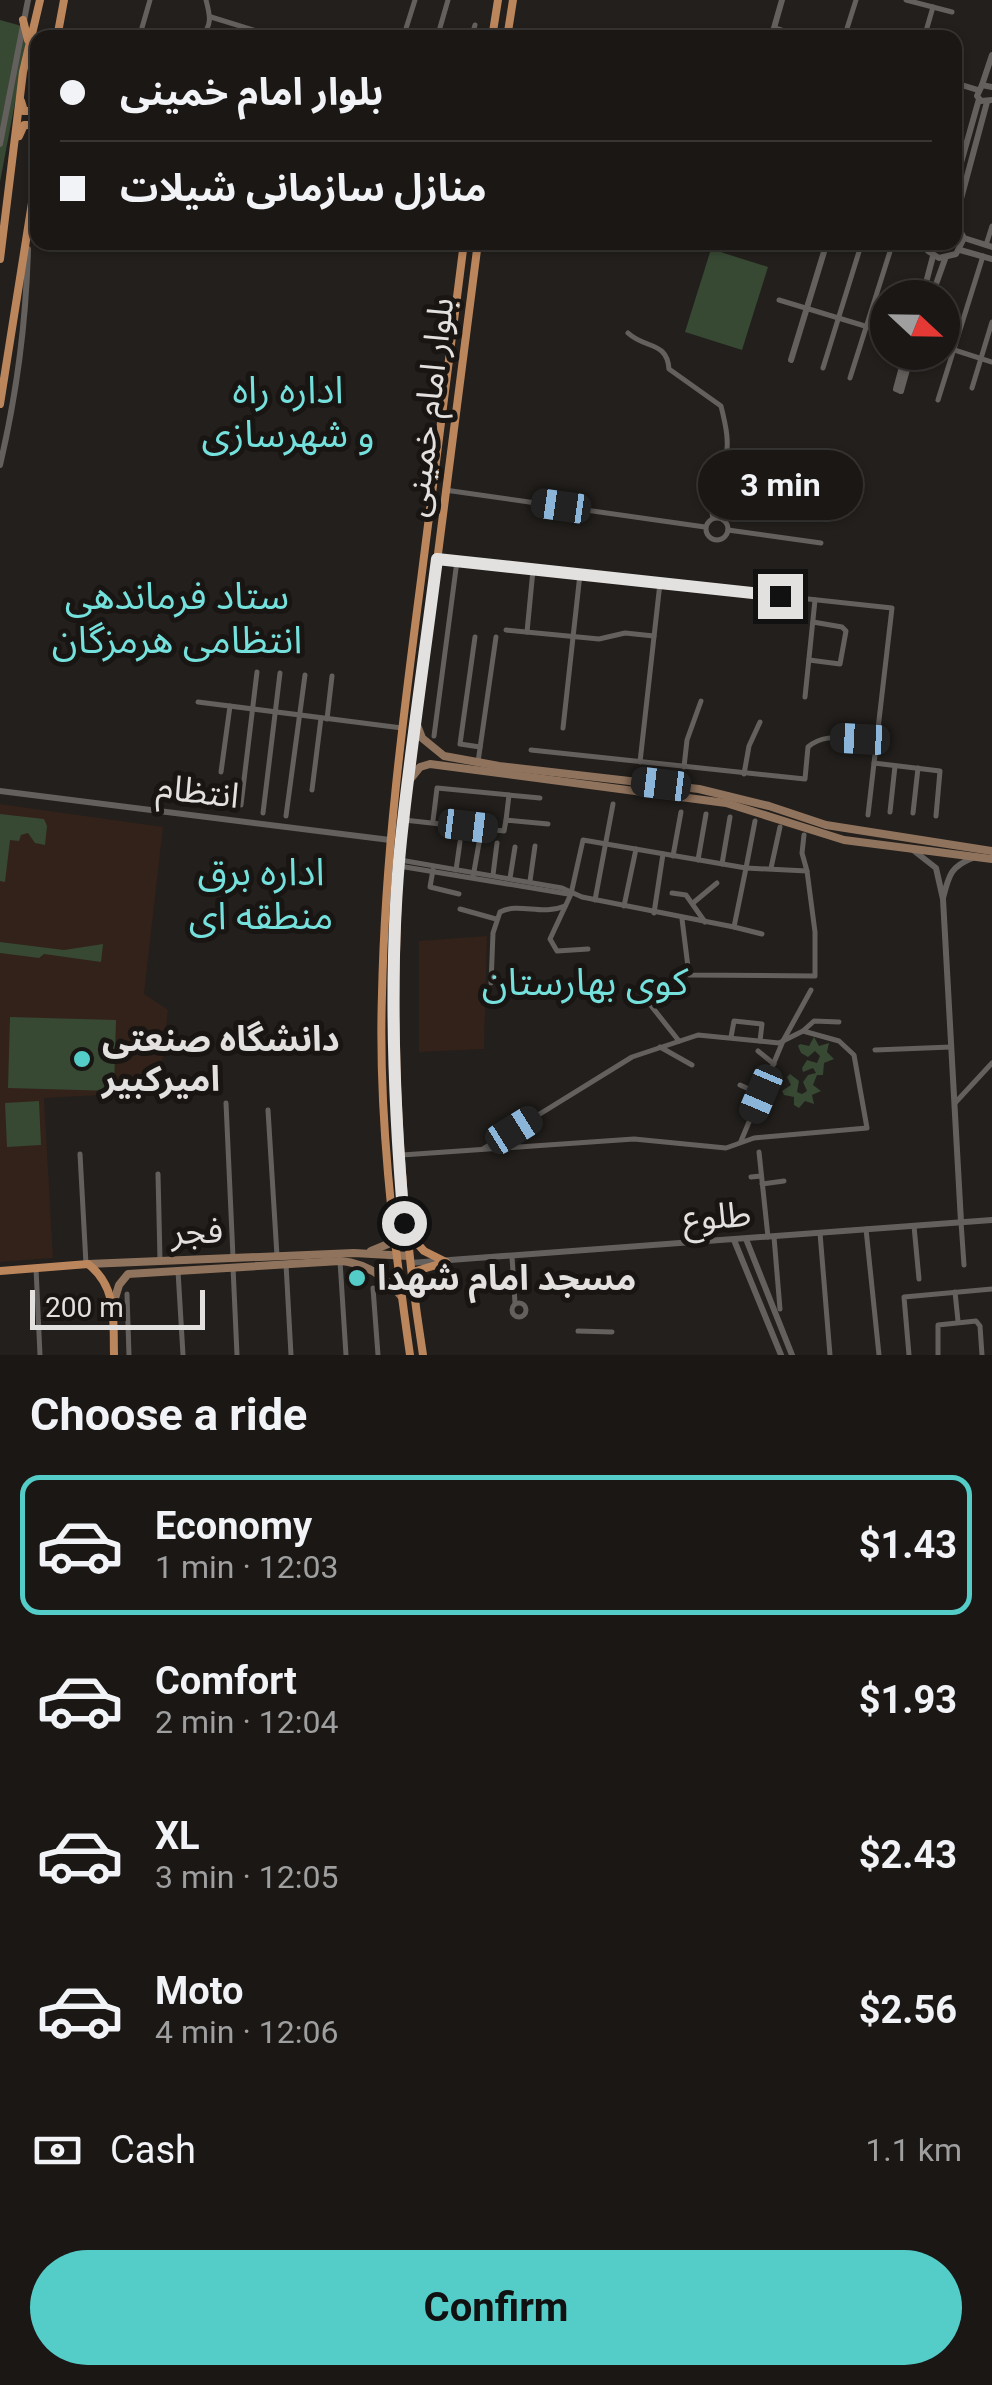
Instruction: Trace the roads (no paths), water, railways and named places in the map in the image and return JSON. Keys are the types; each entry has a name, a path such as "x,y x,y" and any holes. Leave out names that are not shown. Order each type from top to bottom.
{"main road":[{"path":"33,30 40,0"},
{"path":"58,30 64,0"},
{"path":"493,30 498,0"},
{"path":"507,30 513,0"},
{"path":"0,259 22,72 30,44 23,20"},
{"path":"22,72 21,104 30,113"},
{"path":"11,164 24,125 30,124"},
{"path":"0,404 30,226"},
{"name":"بلوار امام خمینی","path":"410,1355 396,1259 384,1122 381,997 390,840 402,728 463,250"},
{"name":"بلوار امام خمینی","path":"423,1355 404,1228 399,1155 394,998 400,863 477,250"},
{"path":"453,328 466,329"},
{"path":"416,722 432,749 477,768 726,803 844,840 992,859"},
{"path":"408,782 420,767 430,764 699,789 826,826 992,851"},
{"path":"365,1253 388,1244 393,1224"},
{"path":"404,1228 424,1251 446,1262"},
{"name":"فجر","path":"0,1271 160,1260 286,1264 340,1261 365,1253 408,1259"},
{"name":"فجر","path":"112,1308 119,1286 128,1274 178,1271 277,1256 354,1258"},
{"path":"354,1258 381,1275 402,1296"},
{"path":"123,1262 115,1265 114,1270 128,1274"},
{"path":"411,1279 416,1271 446,1262"},
{"path":"87,1264 106,1282 112,1308 114,1355"}],"street":[{"path":"0,144 28,0"},
{"path":"141,30 150,0"},
{"path":"206,0 210,17 207,30"},
{"path":"405,30 414,0"},
{"path":"439,30 448,0"},
{"path":"780,30 774,28 782,0"},
{"path":"847,30 856,0"},
{"path":"906,0 952,12"},
{"path":"926,30 932,7"},
{"path":"210,17 244,30"},
{"path":"473,30 475,25"},
{"path":"962,179 992,55"},
{"path":"984,95 992,87"},
{"path":"962,234 989,246 992,226"},
{"path":"962,244 964,238"},
{"path":"0,465 24,334 28,241"},
{"path":"791,360 824,250"},
{"path":"823,368 859,250"},
{"path":"850,378 890,250"},
{"path":"929,280 933,256 930,250"},
{"path":"934,280 945,259 960,250 988,257 960,334"},
{"path":"933,256 945,259"},
{"path":"779,300 870,327"},
{"path":"972,388 992,322"},
{"path":"628,333 636,341 660,348 668,356 669,369 721,406 728,445 712,496 713,518 706,534 715,540 725,537 728,530 724,520 713,518"},
{"path":"909,352 901,391 896,390 909,352"},
{"path":"960,352 992,362"},
{"path":"938,400 948,370"},
{"path":"718,482 756,476"},
{"path":"446,490 706,527"},
{"path":"728,530 822,543"},
{"path":"437,559 892,608 868,814"},
{"path":"434,736 456,561"},
{"path":"527,632 533,569"},
{"path":"563,728 580,574"},
{"path":"640,762 660,582"},
{"path":"805,697 815,600"},
{"path":"809,660 840,664 846,631 813,622"},
{"path":"506,630 605,639 625,633 654,636"},
{"path":"475,637 460,744 480,747"},
{"path":"477,768 496,637"},
{"path":"241,805 257,672"},
{"path":"263,813 280,673"},
{"path":"286,816 305,675"},
{"path":"312,790 332,676"},
{"path":"684,767 687,740 700,701"},
{"path":"198,702 402,728"},
{"path":"221,772 230,706"},
{"path":"744,774 749,746 760,722"},
{"path":"532,750 805,780 808,747 815,740 860,739"},
{"path":"874,763 940,770 936,816"},
{"path":"890,812 895,766"},
{"path":"914,813 918,768"},
{"path":"434,822 437,788 540,798"},
{"name":"انتظام","path":"0,791 390,840"},
{"path":"404,820 504,831 509,795"},
{"path":"595,900 612,804"},
{"path":"673,856 681,812"},
{"path":"698,860 706,814"},
{"path":"722,864 730,817"},
{"path":"506,820 548,824"},
{"path":"734,928 755,821"},
{"path":"770,869 780,827"},
{"path":"682,919 689,975 815,976 815,932 802,853 804,834"},
{"path":"588,949 558,951 551,943 552,930 571,894 583,840 746,868 807,871"},
{"path":"456,870 460,842"},
{"path":"473,876 479,844"},
{"path":"492,880 498,844"},
{"path":"529,886 535,846"},
{"path":"509,883 515,847"},
{"path":"624,906 636,849"},
{"path":"912,849 936,868 943,899 964,1265"},
{"path":"654,913 663,854"},
{"path":"943,899 953,866 975,857"},
{"path":"400,863 762,934"},
{"path":"433,869 473,876"},
{"path":"433,869 430,887 459,894"},
{"path":"693,903 717,883"},
{"path":"672,893 686,895 706,922"},
{"path":"490,983 496,919 506,908 548,912 565,906"},
{"path":"460,909 496,919"},
{"path":"742,1141 784,1041 811,990"},
{"path":"642,993 679,1040"},
{"path":"731,1038 734,1021 762,1024 760,1042"},
{"path":"483,1150 632,1057 679,1040 698,1035 784,1041 814,1021 839,1022"},
{"path":"399,1155 634,1139 726,1148 742,1141 867,1128 854,1055 839,1041 803,1030"},
{"path":"660,1047 692,1064"},
{"path":"874,1050 951,1048"},
{"path":"758,1050 774,1064"},
{"path":"953,1105 992,1063"},
{"path":"740,1085 761,1094"},
{"path":"226,1103 238,1355"},
{"path":"268,1110 277,1256"},
{"path":"759,1152 780,1308"},
{"path":"80,1154 87,1264"},
{"path":"158,1174 160,1260"},
{"path":"751,1177 784,1181"},
{"name":"طلوع","path":"408,1259 446,1262 992,1220"},
{"path":"914,1226 918,1279"},
{"path":"866,1229 880,1355"},
{"path":"820,1233 830,1355"},
{"path":"746,1239 792,1355"},
{"path":"734,1240 782,1355"},
{"path":"512,1256 515,1304"},
{"path":"340,1261 346,1355"},
{"path":"286,1264 291,1355"},
{"path":"36,1268 40,1355"},
{"path":"178,1271 183,1355"},
{"path":"373,1288 378,1355"},
{"path":"909,1355 904,1297 992,1289"},
{"path":"757,1296 766,1292"},
{"path":"955,1292 958,1322"},
{"path":"128,1294 129,1355"},
{"path":"938,1355 938,1326 958,1322 979,1323 982,1355"},
{"path":"578,1331 612,1332"}],"place":[{"name":"دانشگاه صنعتی امیرکبیر","path":"82,1059"},
{"name":"مسجد امام شهدا","path":"357,1278"}],"district":[{"name":"اداره راه و شهرسازی","path":"288,412"},
{"name":"ستاد فرماندهی انتظامی هرمزگان","path":"177,618"},
{"name":"اداره برق منطقه ای","path":"261,894"},
{"name":"کوی بهارستان","path":"585,982"}]}
